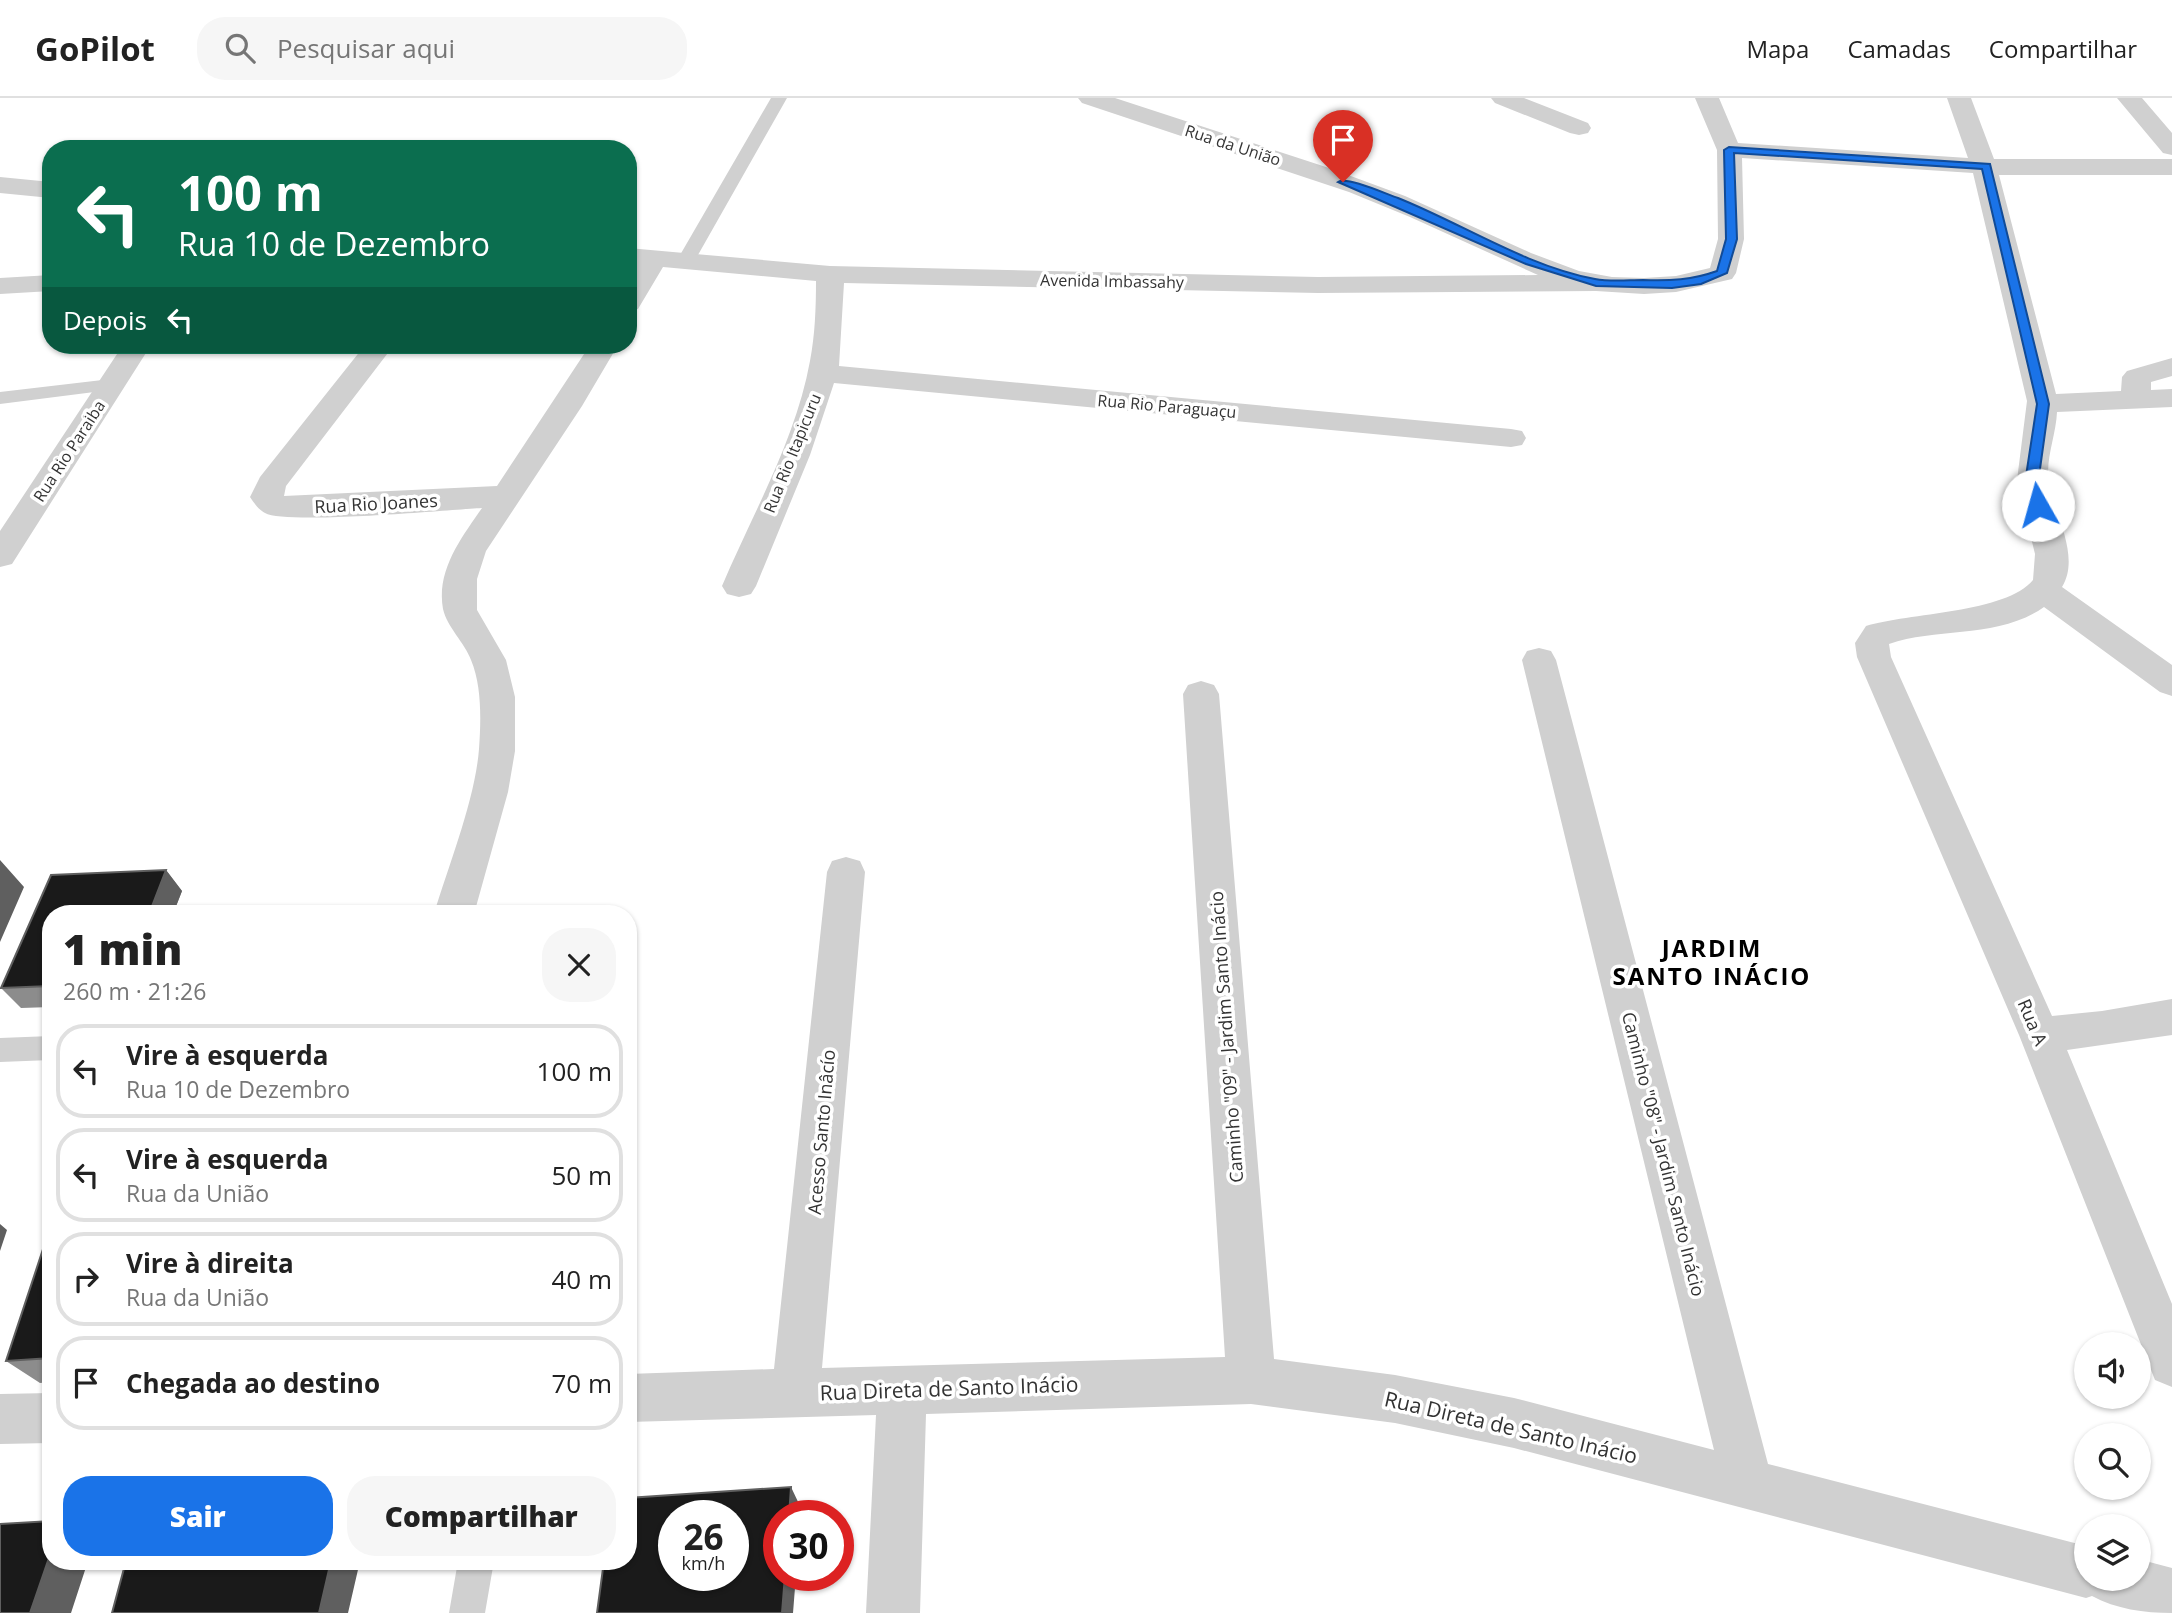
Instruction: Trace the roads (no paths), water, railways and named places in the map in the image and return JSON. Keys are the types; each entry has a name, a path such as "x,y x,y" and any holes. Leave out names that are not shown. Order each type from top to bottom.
{"street":[{"name":"Rua da União","path":"1090,98 1317,172 1396,201 1530,261 1596,283 1672,285 1697,282 1722,273 1731,239 1729,150 1707,98"},
{"path":"1503,98 1579,128"},
{"path":"1959,98 1986,166 2043,404 2033,476 2052,560 2051,576 2043,591 2172,682"},
{"path":"2129,98 2172,148"},
{"path":"1729,150 2055,169 2172,167"},
{"path":"0,185 42,189"},
{"name":"Avenida Imbassahy","path":"642,257 830,274 1318,285 1596,283"},
{"name":"Rua Rio Itapicuru","path":"739,586 806,428 822,373 829,333 830,274"},
{"path":"0,286 42,284"},
{"name":"Rua Rio Paraiba","path":"0,556 131,354"},
{"name":"Rua Rio Joanes","path":"373,354 271,484 266,497 276,506 285,507 351,506 505,496"},
{"path":"457,905 497,751 496,697 489,660 460,610 460,579 470,550 567,406 599,354"},
{"path":"2135,398 2137,377 2172,367"},
{"name":"Rua Rio Paraguaçu","path":"822,373 1511,438"},
{"path":"2043,404 2172,398"},
{"name":"Rua A","path":"2043,591 2028,602 1977,618 1894,629 1878,634 1872,643 1874,657 2040,1035 2172,1363"},
{"name":"Caminho \"08\" - Jardim Santo Inácio","path":"1539,660 1748,1485"},
{"name":"Caminho \"09\" - Jardim Santo Inácio","path":"1200,694 1251,1380"},
{"name":"Acesso Santo Inâcío","path":"796,1392 846,872"},
{"path":"2040,1035 2102,1029 2172,1017"},
{"name":"Rua Direta de Santo Inácio","path":"637,1398 1251,1380 1395,1399 1501,1420 2074,1569"},
{"path":"893,1613 902,1389"},
{"path":"0,1419 42,1418"},
{"path":"2151,1588 2172,1594"}],"lane":[{"path":"685,261 779,98"},
{"path":"0,398 111,385"},
{"path":"0,1050 42,1048"},
{"path":"467,1613 474,1570"}],"district":[{"name":"JARDIM SANTO INÁCIO","path":"1712,961"}]}
